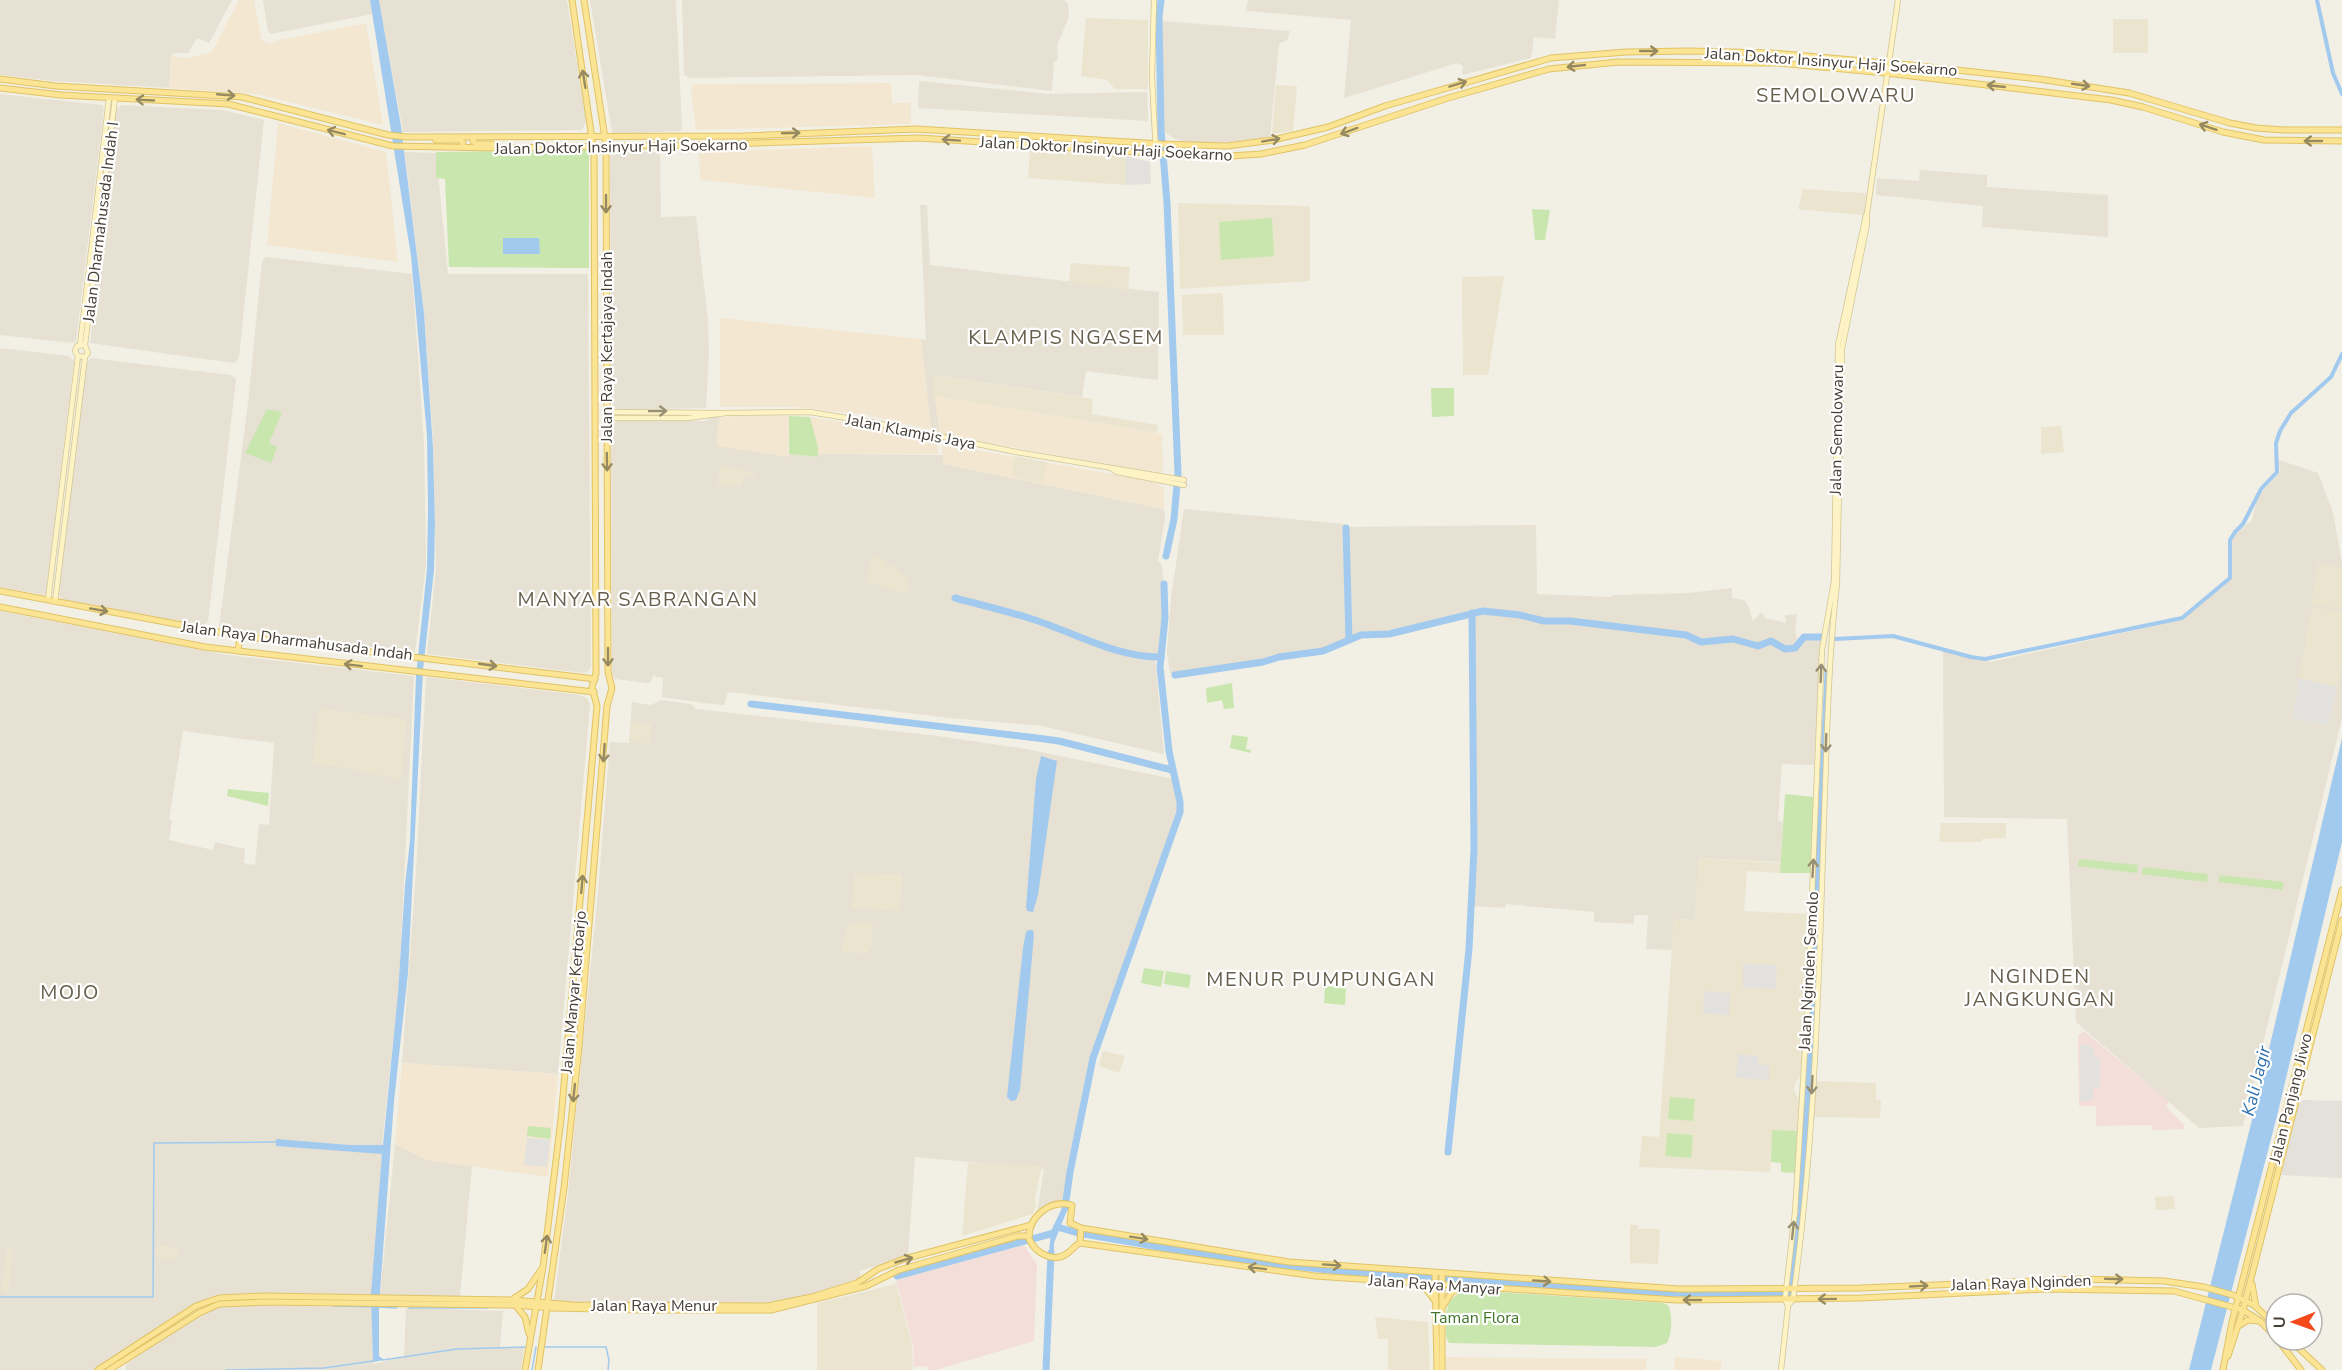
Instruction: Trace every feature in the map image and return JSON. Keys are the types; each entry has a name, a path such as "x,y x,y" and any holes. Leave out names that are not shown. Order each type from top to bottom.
{"main road":[{"name":"Jalan Raya Kertajaya Indah","path":"572,0 594,146 595,679"},
{"name":"Jalan Raya Kertajaya Indah","path":"584,0 606,145 608,672 612,688 610,695"},
{"path":"1154,0 1152,77 1158,154"},
{"path":"1887,63 1898,0"},
{"name":"Jalan Doktor Insinyur Haji Soekarno","path":"0,79 56,86 242,97 393,136 605,137 916,129 1227,146 1262,142 1328,127 1385,106 1470,80 1558,57 1641,51 1705,51 1771,53 2039,79 2129,93 2230,123 2256,128 2342,130"},
{"path":"1689,51 1692,57 1689,61"},
{"path":"1705,51 1702,56 1705,61"},
{"name":"Jalan Doktor Insinyur Haji Soekarno","path":"0,88 55,95 240,106 393,146 498,148 751,144 919,138 1215,157 1261,154 1319,141 1476,89 1549,69 1606,62 1705,61 1778,63 2023,88 2130,104 2223,132 2264,140 2342,141"},
{"name":"Jalan Semolowaru","path":"1828,639 1837,583 1835,532 1841,339 1867,213 1887,63"},
{"path":"2023,78 2025,83 2023,88"},
{"path":"2038,90 2035,84 2039,79"},
{"path":"55,95 56,86"},
{"path":"169,92 173,95 171,101"},
{"name":"Jalan Dharmahusada Indah I","path":"82,345 112,98"},
{"path":"1385,106 1384,113 1388,117"},
{"path":"1368,113 1373,118 1371,123"},
{"path":"969,131 972,137 969,141"},
{"path":"978,141 979,131"},
{"path":"751,135 751,144"},
{"path":"429,137 441,141 460,140 463,142 462,147"},
{"path":"473,137 474,143 492,144 498,148"},
{"path":"594,267 598,271 606,267"},
{"path":"594,282 599,278 606,282"},
{"path":"82,345 88,350 85,357 51,601 78,356 75,351 82,345"},
{"path":"78,356 85,357"},
{"path":"606,415 622,411 698,414"},
{"path":"622,411 622,418"},
{"name":"Jalan Klampis Jaya","path":"698,414 791,411 827,414 1112,469 1117,472 1182,482"},
{"path":"606,415 622,418 698,414"},
{"path":"595,539 601,542 608,539"},
{"path":"595,551 602,548 608,550"},
{"name":"Jalan Raya Dharmahusada Indah","path":"0,591 240,636 595,679"},
{"path":"73,622 76,606"},
{"name":"Jalan Raya Dharmahusada Indah","path":"0,608 205,647 594,692"},
{"path":"238,651 240,636"},
{"name":"Jalan Nginden Semolo","path":"1788,1293 1800,1186 1812,1006 1828,639"},
{"name":"Jalan Nginden Semolo","path":"1793,1299 1788,1293 1800,1186 1812,1006 1828,639"},
{"name":"Jalan Manyar Kertoarjo","path":"525,1370 543,1266 569,1047 597,706 593,684 595,679"},
{"name":"Jalan Manyar Kertoarjo","path":"538,1370 564,1188 580,1038 607,706 610,695"},
{"path":"587,825 598,825"},
{"path":"587,832 598,833"},
{"name":"Jalan Panjang Jiwo","path":"2239,1298 2252,1273 2342,890"},
{"name":"Jalan Panjang Jiwo","path":"2299,1074 2342,920"},
{"path":"569,1038 574,1040 580,1038"},
{"path":"569,1047 579,1047"},
{"name":"Jalan Panjang Jiwo","path":"2227,1357 2236,1306 2297,1083"},
{"name":"Jalan Raya Menur","path":"548,1305 560,1308 771,1306 857,1283 878,1269 904,1259 1031,1225 1046,1208 1066,1203 1072,1205 1070,1223 1081,1228 1080,1243"},
{"path":"1031,1225 1030,1239 1036,1250 1047,1257 1056,1258 1069,1253 1080,1243"},
{"name":"Jalan Raya Manyar","path":"1081,1228 1283,1262 1438,1279 1673,1289 1730,1295 1788,1293"},
{"name":"Jalan Raya Menur","path":"133,1351 213,1305 264,1299 513,1302 548,1305 768,1310 813,1301 875,1283 900,1270 1018,1236 1030,1239"},
{"name":"Jalan Raya Manyar","path":"1080,1243 1306,1275 1414,1283 1438,1279 1453,1280 1472,1287 1677,1300 1788,1293"},
{"path":"941,1250 943,1257"},
{"path":"530,1340 525,1317 513,1302 528,1289 543,1266"},
{"path":"878,1269 884,1278"},
{"path":"2252,1273 2252,1292 2256,1307"},
{"path":"869,1275 875,1279 875,1283"},
{"path":"1438,1279 1442,1370"},
{"name":"Jalan Raya Nginden","path":"1788,1293 2012,1282 2106,1279 2164,1281 2204,1287 2239,1298 2256,1307 2264,1315"},
{"path":"2012,1282 2012,1291"},
{"path":"1414,1283 1426,1289 1439,1306 1437,1370"},
{"path":"1439,1306 1452,1292 1472,1287"},
{"path":"1861,1288 1861,1298"},
{"name":"Jalan Raya Nginden","path":"1793,1299 2012,1291 2162,1290 2203,1297 2236,1306 2264,1325"},
{"path":"1781,1370 1788,1293"},
{"name":"Jalan Raya Manyar","path":"1788,1293 1793,1299"},
{"path":"2223,1370 2231,1352 2243,1310 2239,1298"},
{"path":"545,1327 551,1314 560,1308"},
{"path":"2239,1326 2248,1320 2260,1321"},
{"path":"98,1370 133,1351"},
{"path":"110,1370 133,1351"},
{"name":"Jalan Raya Nginden","path":"2287,1352 2301,1370"},
{"path":"2303,1352 2322,1370"}],"shaded area":[{"path":"0,0 232,0 209,43 197,38 188,53 174,53 171,56 169,88 54,81 0,75"},
{"path":"239,0 254,0 262,41 271,44 275,41 366,23 383,125 256,94 169,88 171,56 188,58 212,52"},
{"path":"263,0 370,0 373,14 271,34 268,32"},
{"path":"379,0 567,0 586,121 584,127 580,130 403,132"},
{"path":"590,0 676,0 682,129 680,131 615,134 612,132"},
{"path":"682,0 1064,0 1068,3 1069,17 1057,45 1058,59 1054,62 1052,91 917,75 690,78 684,75"},
{"path":"1248,0 1559,0 1555,39 1534,37 1531,58 1462,75 1463,66 1457,63 1344,98 1351,20 1246,11"},
{"path":"1086,18 1148,20 1148,89 1115,89 1107,80 1081,76"},
{"path":"2113,19 2148,19 2148,53 2113,53"},
{"path":"1161,21 1290,31 1287,40 1279,44 1270,137 1221,143 1188,142 1175,139 1166,133 1162,124"},
{"path":"919,81 1048,94 1147,92 1148,121 918,108"},
{"path":"891,83 892,103 911,103 911,124 696,130 691,90 695,84"},
{"path":"1276,85 1297,86 1293,131 1272,134"},
{"path":"0,94 102,105 104,109 76,341 73,343 0,335"},
{"path":"122,105 222,110 264,120 239,357 233,363 90,343 116,109"},
{"path":"278,123 386,152 398,262 267,245"},
{"path":"872,146 875,198 700,180 699,155 701,152"},
{"path":"1030,149 1126,156 1126,185 1028,178"},
{"path":"405,152 436,153 448,274 588,274 591,666 589,671 583,673 427,654 436,568 433,438 424,311"},
{"path":"615,152 660,152 661,217 696,216 708,320 706,408 618,410 611,403 610,156"},
{"path":"1126,156 1150,162 1151,184 1126,185"},
{"path":"1920,170 1987,175 1987,187 2108,195 2108,237 1982,227 1983,206 1876,195 1877,178 1919,181"},
{"path":"1803,189 1866,194 1864,214 1798,209"},
{"path":"1178,203 1310,206 1310,281 1180,289"},
{"path":"920,205 927,205 930,265 1159,292 1158,380 1086,371 1082,397 933,375 940,434 931,430 921,339 926,340"},
{"path":"266,257 412,274 424,444 426,564 415,652 222,630 219,627 248,403 262,261"},
{"path":"1071,263 1130,267 1128,290 1069,282"},
{"path":"1504,276 1488,375 1463,375 1462,277"},
{"path":"1223,293 1224,335 1183,335 1182,295"},
{"path":"720,318 921,339 931,430 868,415 793,407 720,407"},
{"path":"0,348 69,356 74,361 44,595 0,587"},
{"path":"91,358 231,375 236,379 208,622 203,627 66,601 58,593 86,363"},
{"path":"933,375 1093,399 1092,414 1158,425 1157,433 934,396"},
{"path":"934,396 1162,434 1163,468 1160,474 940,434"},
{"path":"789,416 788,457 717,446 719,417"},
{"path":"711,417 719,417 717,442 788,456 789,454 817,457 818,454 943,455 943,464 1164,509 1165,517 1158,561 1162,566 1165,600 1164,626 1162,657 1155,658 1164,754 1042,726 951,718 728,692 724,705 704,703 662,697 663,678 653,676 648,683 615,679 612,673 611,428 616,421 706,421"},
{"path":"810,417 875,427 937,441 938,454 818,454"},
{"path":"2061,426 2064,452 2041,454 2041,427"},
{"path":"942,444 1152,481 1164,488 1164,509 943,464"},
{"path":"1015,456 1047,462 1043,483 1012,477"},
{"path":"2279,460 2318,473 2333,512 2342,564 2342,718 2243,1126 2199,1128 2076,1022 2067,819 1944,817 1943,650 1991,662 2181,620 2232,579 2232,538 2252,520 2258,496 2280,472"},
{"path":"720,466 754,472 753,477 744,475 742,486 718,485"},
{"path":"1184,509 1345,524 1347,527 1536,525 1537,594 1612,597 1613,595 1689,593 1732,588 1732,598 1744,600 1753,621 1762,612 1765,618 1786,623 1785,615 1797,614 1795,632 1797,639 1821,640 1814,765 1782,764 1778,821 1783,822 1781,862 1699,858 1695,920 1674,919 1672,950 1646,949 1648,915 1634,915 1634,924 1594,922 1594,912 1506,904 1505,908 1472,906 1477,787 1471,610 1379,633 1360,633 1350,636 1348,640 1332,649 1272,658 1260,662 1170,673 1167,652 1171,598"},
{"path":"873,556 884,560 886,564 894,567 906,578 910,585 907,594 866,581"},
{"path":"2318,564 2342,568 2342,609 2311,604"},
{"path":"2312,607 2342,611 2342,667 2337,687 2299,678"},
{"path":"0,611 228,655 414,676 399,984 382,1145 384,1155 372,1296 245,1293 210,1297 96,1370 0,1370","holes":["183,731 274,743 269,825 259,824 255,865 244,863 245,849 215,842 213,850 169,840 172,821 169,820"]},
{"path":"426,677 580,695 587,698 590,704 558,1074 402,1063 416,872"},
{"path":"2299,678 2337,687 2327,725 2293,718"},
{"path":"661,700 691,704 696,709 938,736 1026,749 1173,779 1178,809 1175,823 1091,1056 1080,1119 1067,1167 1066,1201 1052,1204 1037,1213 1044,1169 915,1157 908,1255 860,1271 857,1281 773,1304 592,1304 554,1301 568,1193 598,893 610,742 629,743 632,702 651,705"},
{"path":"321,709 406,719 401,779 362,772 362,770 313,764"},
{"path":"631,722 651,724 649,744 630,742"},
{"path":"1941,823 2006,823 2006,838 1982,839 1982,842 1939,842"},
{"path":"1698,858 1781,863 1780,873 1747,871 1744,911 1809,914 1802,1073 1795,1083 1794,1091 1799,1098 1797,1131 1773,1130 1770,1172 1639,1167 1642,1136 1659,1137 1674,919 1695,920"},
{"path":"855,873 902,874 900,911 852,908"},
{"path":"853,922 873,923 872,947 869,948 868,954 841,951 848,926"},
{"path":"1743,964 1777,965 1776,989 1743,988"},
{"path":"1704,991 1730,993 1729,1015 1703,1014"},
{"path":"2084,1031 2169,1102 2166,1107 2184,1125 2184,1129 2153,1130 2152,1125 2096,1126 2096,1106 2079,1106 2078,1034"},
{"path":"2080,1045 2088,1045 2094,1049 2093,1053 2100,1060 2100,1087 2093,1088 2093,1100 2080,1101"},
{"path":"1103,1051 1125,1056 1119,1073 1099,1066"},
{"path":"1738,1054 1758,1056 1758,1061 1762,1065 1769,1065 1769,1080 1736,1078"},
{"path":"402,1063 558,1074 548,1177 427,1160 395,1144"},
{"path":"1815,1081 1876,1083 1876,1100 1881,1100 1880,1118 1814,1117"},
{"path":"2299,1100 2342,1101 2342,1178 2281,1175"},
{"path":"527,1138 550,1140 547,1167 524,1165"},
{"path":"395,1144 427,1160 472,1166 460,1297 380,1295"},
{"path":"968,1163 1042,1166 1033,1214 962,1236"},
{"path":"2174,1196 2175,1209 2156,1210 2155,1197"},
{"path":"1630,1225 1638,1225 1638,1229 1660,1229 1658,1264 1630,1263"},
{"path":"157,1245 178,1248 177,1260 156,1258"},
{"path":"1024,1245 1037,1265 1034,1341 935,1370 928,1370 927,1366 914,1367 913,1344 896,1280"},
{"path":"7,1249 13,1250 8,1292 2,1291"},
{"path":"896,1284 912,1344 913,1370 817,1370 817,1303"},
{"path":"227,1304 372,1308 373,1364 404,1357 406,1308 503,1311 500,1347 524,1347 521,1370 126,1370 126,1364 203,1312"},
{"path":"1375,1317 1428,1322 1430,1370 1388,1370 1388,1339 1378,1339"},
{"path":"1445,1357 1646,1359 1646,1370 1446,1370"},
{"path":"1675,1357 1721,1361 1721,1370 1674,1370"}],"green space":[{"path":"589,150 589,268 449,267 445,179 436,178 436,152"},
{"path":"1532,209 1550,210 1545,240 1535,240"},
{"path":"1272,218 1274,256 1221,260 1219,222"},
{"path":"1431,388 1454,388 1454,416 1432,417"},
{"path":"267,409 282,412 269,443 277,447 271,463 245,453"},
{"path":"789,416 810,417 818,447 818,457 789,454"},
{"path":"1232,683 1234,708 1224,709 1222,700 1207,703 1206,688"},
{"path":"1232,735 1248,737 1246,749 1251,750 1250,753 1230,748"},
{"path":"228,789 269,793 268,806 227,796"},
{"path":"1785,794 1813,797 1811,873 1780,873"},
{"path":"2079,859 2138,865 2137,873 2078,866"},
{"path":"2143,867 2208,874 2207,882 2142,874"},
{"path":"2220,875 2284,882 2282,890 2218,882"},
{"path":"1144,968 1164,971 1161,987 1141,983"},
{"path":"1166,971 1191,975 1189,988 1164,984"},
{"path":"1325,986 1346,988 1345,1005 1324,1003"},
{"path":"1670,1097 1695,1099 1693,1121 1668,1119"},
{"path":"528,1126 551,1128 550,1139 527,1136"},
{"path":"1772,1130 1797,1131 1795,1173 1781,1172 1781,1163 1771,1162"},
{"path":"1667,1133 1693,1135 1691,1158 1665,1156"},
{"name":"Taman Flora","path":"1467,1290 1663,1303 1668,1305 1671,1314 1670,1334 1667,1343 1656,1347 1449,1343 1446,1332 1448,1307 1452,1299"}],"water":[{"path":"370,0 379,0 401,126 424,313 433,448 435,525 434,570 423,670 408,973 394,1101 379,1306 379,1356 384,1360 373,1362 371,1294 382,1154 276,1146 276,1139 349,1145 383,1145 398,993 410,841 416,676 427,569 427,436 411,256"},
{"path":"503,238 539,238 540,254 503,254"},
{"name":"Kali Jagir","path":"2342,738 2342,842 2278,1112 2211,1370 2189,1370 2258,1096"},
{"path":"1041,756 1057,761 1038,895 1033,912 1027,911 1026,907 1036,779"},
{"path":"1033,930 1034,935 1020,1090 1016,1100 1011,1101 1007,1097 1023,948 1026,932"},
{"path":"1063,1206 1068,1208 1054,1243 1054,1253 1049,1253 1051,1231"}],"waterway":[{"path":"1161,0 1159,17 1161,129 1167,203 1178,473 1174,519 1166,556"},
{"path":"2317,0 2333,73 2342,94"},
{"path":"1835,639 1893,636 1985,659 2182,618 2230,578 2230,540 2243,524 2261,489 2277,472 2276,443 2280,431 2291,413 2331,377 2342,354"},
{"path":"1346,528 1349,640"},
{"path":"1065,1208 1093,1058 1180,812 1169,751 1160,667 1165,618 1164,584"},
{"path":"955,598 1048,624 1112,649 1161,657"},
{"path":"1175,675 1323,651 1361,635 1389,634 1483,611 1520,615 1544,621 1570,621 1686,635 1701,642 1733,639 1758,646 1771,641 1785,649 1795,648 1804,637 1822,637"},
{"path":"1448,1152 1469,949 1474,849 1472,613"},
{"path":"1084,1234 1223,1258 1337,1271 1616,1291 1733,1295 1792,1293 1808,1101 1828,673"},
{"path":"751,704 1059,741 1172,770"},
{"path":"0,1297 153,1297 154,1143 276,1142"},
{"path":"1057,1227 1078,1233"},
{"path":"897,1276 1054,1233"},
{"path":"1046,1370 1051,1253"},
{"path":"333,1306 374,1307"},
{"path":"378,1307 397,1308"},
{"path":"409,1308 488,1308"},
{"path":"383,1360 457,1349 527,1347"},
{"path":"532,1370 536,1347"},
{"path":"544,1347 606,1347 609,1360 608,1370"},
{"path":"226,1370 324,1368 373,1361"}],"district":[{"name":"SEMOLOWARU","path":"1836,95"},
{"name":"KLAMPIS NGASEM","path":"1066,337"},
{"name":"MANYAR SABRANGAN","path":"638,599"},
{"name":"MENUR PUMPUNGAN","path":"1321,979"},
{"name":"NGINDEN JANGKUNGAN","path":"2040,988"},
{"name":"MOJO","path":"70,992"}]}
